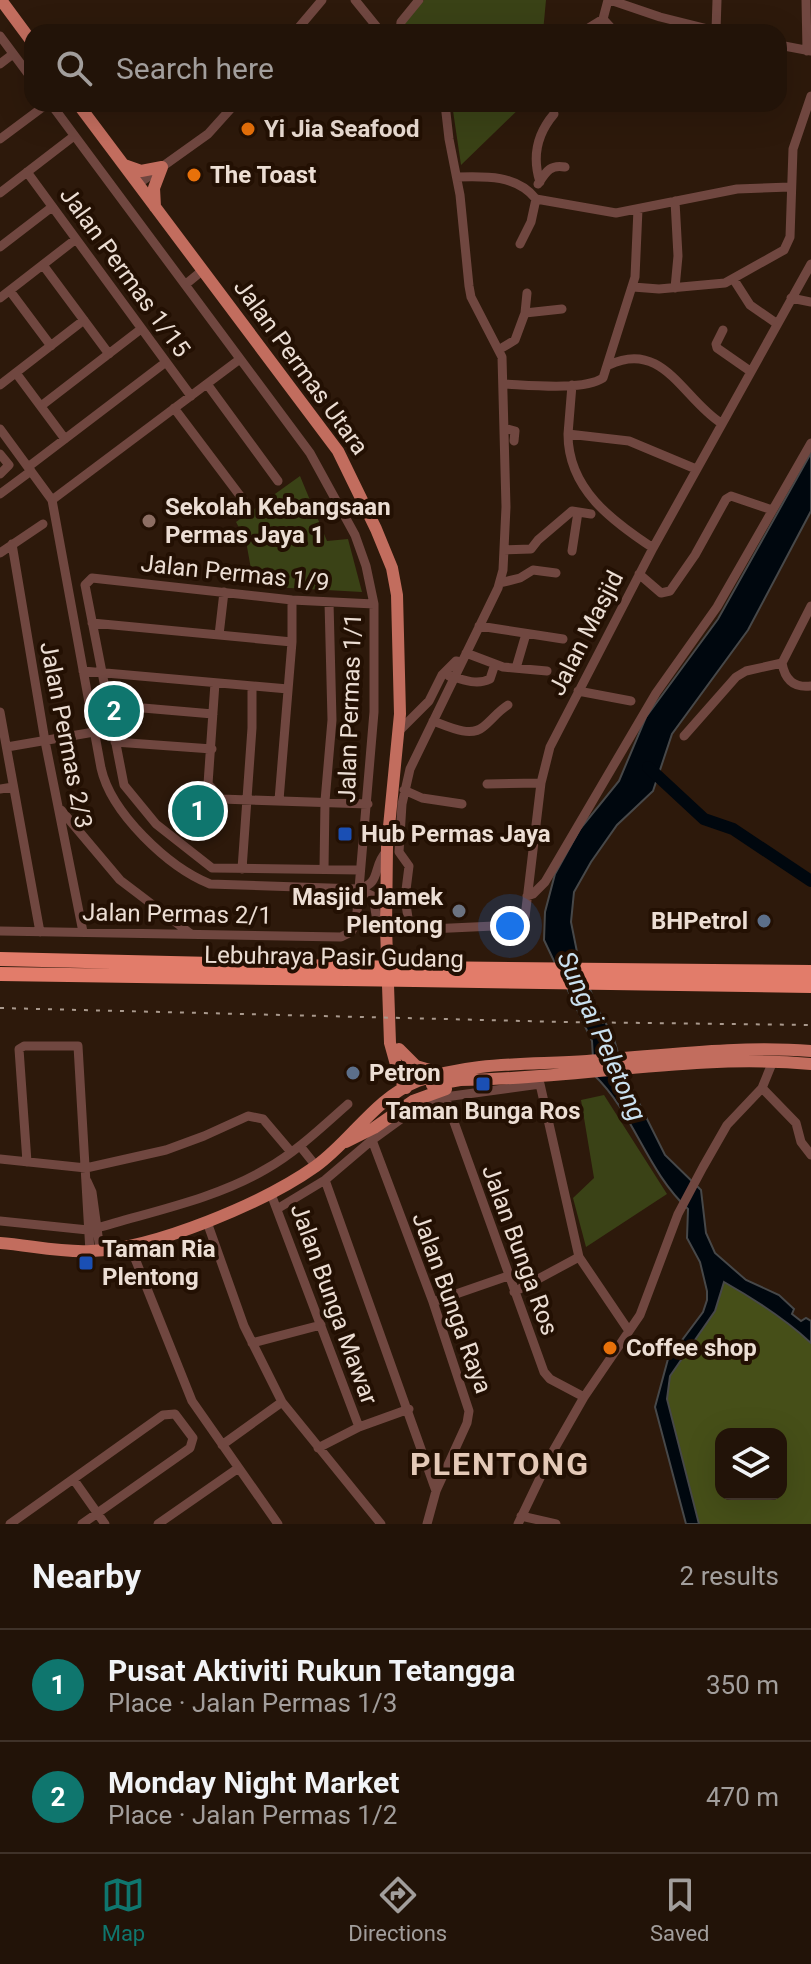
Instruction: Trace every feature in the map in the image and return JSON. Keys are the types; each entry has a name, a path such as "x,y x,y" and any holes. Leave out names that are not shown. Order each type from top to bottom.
{"highway":[{"name":"Lebuhraya Pasir Gudang","path":"0,959 344,973"},
{"name":"Lebuhraya Pasir Gudang","path":"0,974 602,976 811,972"},
{"name":"Lebuhraya Pasir Gudang","path":"602,976 811,986"}],"main road":[{"path":"1,0 24,31"},
{"name":"Jalan Permas Utara","path":"84,112 338,451 392,568 397,595 400,714 387,851 386,929 390,1043 406,1078 406,1088"},
{"path":"124,165 141,171 162,167"},
{"path":"155,207 154,188 162,167"},
{"path":"406,1088 727,1049 811,1051"},
{"path":"373,1111 391,1086 397,1055 425,1070 446,1074"},
{"path":"633,1062 736,1060 811,1064"},
{"path":"0,1243 95,1251 130,1246 207,1222 271,1194 316,1166 373,1111 406,1088 464,1069 586,1066"},
{"path":"341,1145 365,1137 423,1097 480,1080"},
{"path":"365,1137 398,1102 406,1088"}],"street":[{"path":"302,24 322,0"},
{"path":"355,0 374,24"},
{"path":"401,24 419,0"},
{"path":"601,24 609,0 631,3 694,24"},
{"path":"717,0 718,24"},
{"path":"787,47 809,51 806,0"},
{"path":"595,24 603,19"},
{"path":"603,19 608,24"},
{"path":"0,36 24,68"},
{"path":"0,64 13,54"},
{"path":"633,287 736,284 781,254 788,246 793,149 807,116 811,96"},
{"path":"0,139 38,112"},
{"name":"Jalan Permas 1/1","path":"55,112 322,471 355,535 374,604 374,712 356,924 351,932"},
{"path":"138,184 208,134 228,112"},
{"path":"410,931 405,898 409,866 399,852 404,790 417,752 500,583 506,507 500,349 471,297 446,112"},
{"path":"540,182 535,156 542,130 554,114"},
{"path":"0,193 74,136"},
{"path":"520,244 531,222 533,195 540,182 555,165 565,167"},
{"name":"Jalan Permas 1/15","path":"27,172 191,396"},
{"path":"457,177 504,179 521,185 533,195 610,213 737,189 790,187"},
{"path":"675,201 678,256 675,288"},
{"path":"0,247 52,207"},
{"path":"503,384 572,385 596,383 603,378 633,287 638,209"},
{"path":"0,298 76,239"},
{"path":"43,265 109,354"},
{"name":"Jalan Masjid","path":"386,929 410,931 514,925 525,917 539,823 541,783 550,747 653,548 811,265"},
{"path":"183,280 201,266"},
{"path":"736,284 750,305 776,323"},
{"path":"10,291 51,346"},
{"path":"500,349 520,334 527,293"},
{"path":"791,298 811,302"},
{"path":"525,313 562,309"},
{"path":"0,385 84,320"},
{"path":"41,406 141,329"},
{"path":"723,330 717,348 750,371"},
{"path":"52,500 240,359"},
{"path":"609,365 632,359 648,359 660,365 704,412 721,423"},
{"path":"0,494 65,439 166,362"},
{"path":"16,373 65,439"},
{"path":"207,384 278,481"},
{"path":"572,385 568,434 570,457 588,495 616,524 653,548"},
{"path":"174,408 247,505"},
{"path":"504,428 515,431 514,441"},
{"path":"0,429 52,500 103,778 116,802 148,840 210,884 358,889 373,896 377,921 386,929"},
{"path":"568,434 629,441 696,469"},
{"path":"527,896 545,882 656,693 717,607 811,443"},
{"path":"0,454 9,465 0,474"},
{"path":"639,574 661,593 670,591 695,555 726,499 731,496 772,510"},
{"path":"504,550 531,549 572,511 591,514"},
{"path":"572,551 578,512"},
{"path":"0,553 43,524"},
{"name":"Jalan Permas 2/3","path":"12,544 45,741 83,932"},
{"path":"500,583 533,570 556,573"},
{"name":"Jalan Permas 1/9","path":"92,623 85,585 92,578 292,600 374,604"},
{"path":"219,635 224,592"},
{"path":"279,800 292,642 292,600"},
{"path":"324,869 325,801 332,720 329,602"},
{"path":"811,606 782,663 783,672 792,683 800,687 811,686"},
{"path":"292,642 92,623 124,785 156,824 212,868 360,870"},
{"path":"479,626 563,639"},
{"path":"516,668 526,634"},
{"path":"399,731 429,701 452,663 464,657 547,671"},
{"path":"684,736 736,677 746,671 782,663"},
{"path":"442,675 470,682 488,681 495,664"},
{"path":"83,671 288,689"},
{"path":"215,683 208,784 221,799 368,804"},
{"path":"242,869 252,686"},
{"path":"578,691 631,701"},
{"path":"400,714 413,711 429,701"},
{"path":"108,705 213,714"},
{"path":"433,721 475,732 508,705"},
{"path":"0,712 40,932"},
{"path":"7,747 94,732"},
{"path":"115,742 212,749"},
{"path":"487,784 541,783"},
{"path":"0,789 13,787"},
{"path":"404,790 422,798 462,804"},
{"path":"402,804 422,798"},
{"path":"59,807 120,880 193,935"},
{"path":"358,889 374,882 379,861 387,851"},
{"name":"Jalan Permas 2/1","path":"0,931 341,937 351,932"},
{"path":"27,1162 19,1049 24,1046 78,1046 95,1251"},
{"path":"556,1524 519,1520 584,1397 640,1315 678,1214 703,1167 727,1125 762,1088 773,1061"},
{"path":"277,1209 325,1180 365,1137 416,1108 445,1097 540,1084 579,1257 629,1331"},
{"path":"762,1088 796,1123 801,1142 811,1155"},
{"name":"Jalan Bunga Ros","path":"445,1097 544,1372 550,1379 584,1397"},
{"path":"0,1221 93,1229 213,1194 265,1170 296,1149 348,1104"},
{"path":"0,1159 86,1168 166,1150 248,1116 256,1116 316,1166"},
{"name":"Jalan Bunga Raya","path":"365,1137 433,1302 469,1411 467,1423 436,1491 427,1524"},
{"path":"325,1180 436,1491"},
{"name":"Jalan Bunga Mawar","path":"271,1194 359,1427"},
{"path":"207,1222 244,1326 282,1402 381,1524"},
{"path":"130,1246 192,1401 278,1524"},
{"path":"514,1292 579,1257"},
{"path":"433,1302 508,1276"},
{"path":"252,1343 321,1325"},
{"path":"222,1445 282,1402"},
{"path":"318,1448 359,1427 409,1409"},
{"path":"10,1524 163,1415 175,1414 193,1438 193,1443 82,1524"},
{"path":"158,1524 237,1469"},
{"path":"429,1470 443,1475"},
{"path":"74,1480 105,1524"}],"green space":[{"path":"424,0 546,0 544,24 405,23"},
{"path":"453,112 516,112 461,165"},
{"path":"300,476 327,541 348,539 362,592 254,586 246,541 236,522"},
{"path":"604,1095 667,1194 586,1247 573,1198 594,1178 581,1100"},
{"path":"724,1282 791,1325 811,1343 811,1524 699,1524 667,1399 670,1376 715,1311"}],"water":[{"name":"Sungai Peletong","path":"811,453 811,511 748,630 672,734 653,791 617,825 574,892 571,922 577,952 596,1006 613,1036 624,1073 665,1155 701,1190 706,1233 715,1253 746,1280 779,1295 794,1309 792,1314 801,1321 806,1318 811,1321 811,1343 791,1325 724,1282 715,1311 670,1376 667,1399 699,1524 686,1524 655,1407 668,1359 703,1312 707,1291 700,1262 687,1238 688,1209 661,1177 620,1106 594,1075 592,1041 544,940 545,912 555,874 580,829 619,781 646,717 718,619"}],"waterway":[{"path":"648,767 704,819 733,829 811,881"}],"railway":[{"path":"0,1008 811,1025"}],"place":[{"name":"Yi Jia Seafood","path":"248,129"},
{"name":"The Toast","path":"194,175"},
{"name":"Sekolah Kebangsaan Permas Jaya 1","path":"149,521"},
{"name":"Monday Night Market","path":"114,711"},
{"name":"Pusat Aktiviti Rukun Tetangga","path":"198,811"},
{"name":"Hub Permas Jaya","path":"345,834"},
{"name":"Masjid Jamek Plentong","path":"459,911"},
{"name":"BHPetrol","path":"764,921"},
{"name":"Petron","path":"353,1073"},
{"name":"Taman Bunga Ros","path":"483,1084"},
{"name":"Taman Ria Plentong","path":"86,1263"},
{"name":"Coffee shop","path":"610,1348"}],"district":[{"name":"PLENTONG","path":"500,1464"}]}
